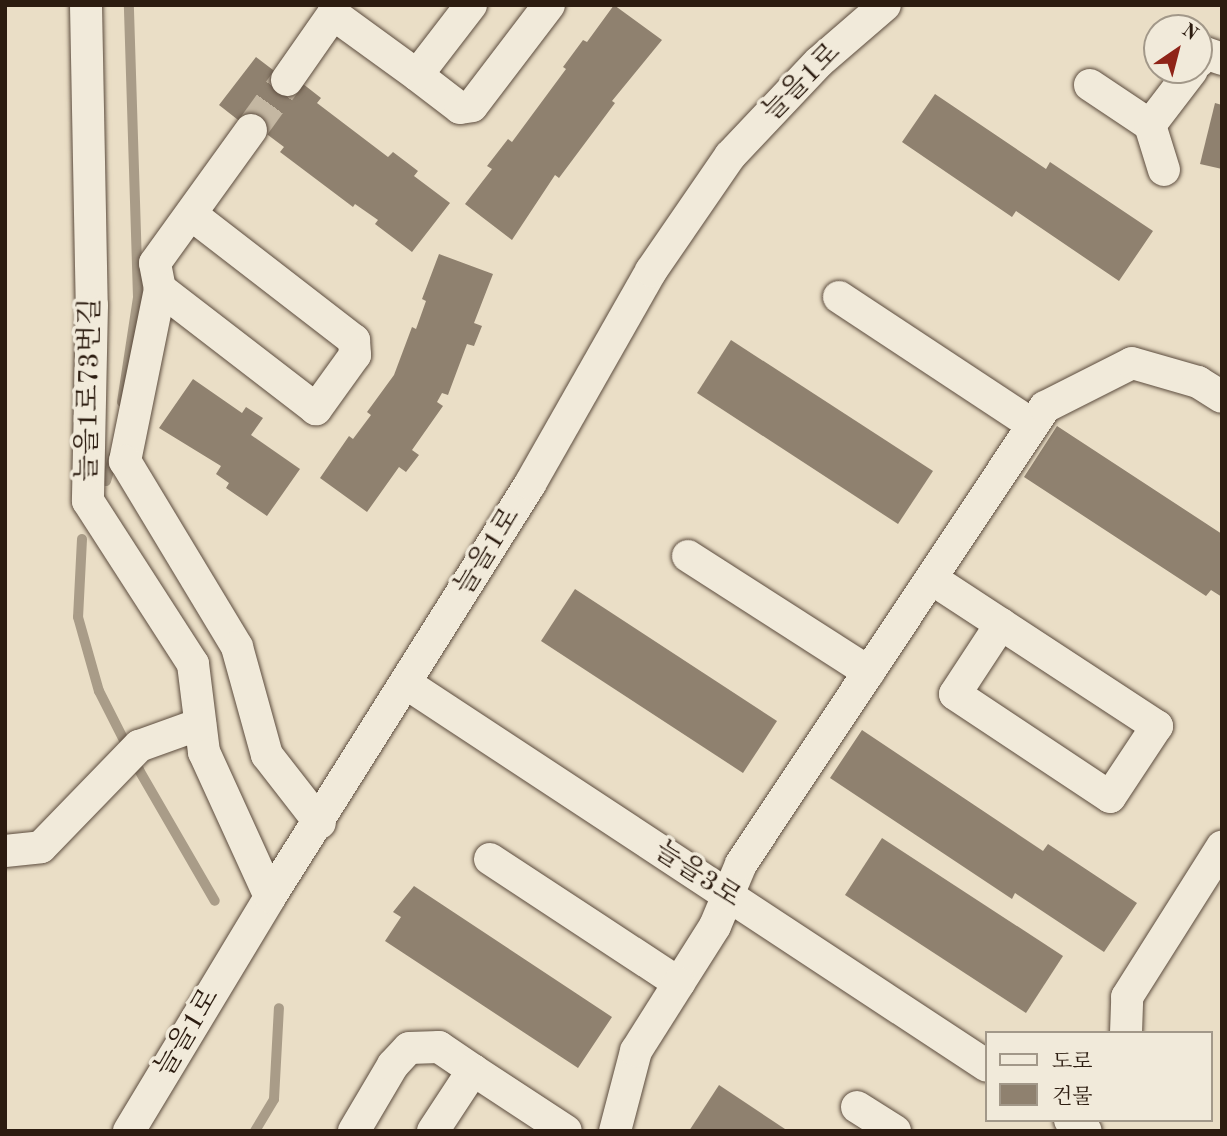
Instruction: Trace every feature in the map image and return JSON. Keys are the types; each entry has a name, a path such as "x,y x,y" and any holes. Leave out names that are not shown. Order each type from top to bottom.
{"street":[{"name":"늘을1로73번길","path":"86,5 92,304 88,501 193,664 204,752 270,897"},
{"path":"417,75 471,5"},
{"path":"287,80 333,14 460,108 472,106 550,5"},
{"name":"늘을1로","path":"129,1131 270,897 320,823 530,484 651,271 730,156 819,62 885,5"},
{"path":"1150,125 1181,84"},
{"path":"1090,85 1150,125 1164,170"},
{"path":"251,130 192,215 155,262 160,289 125,461 237,647 267,755 320,823"},
{"path":"160,289 316,409 355,355 354,340 192,215"},
{"path":"839,297 1033,425"},
{"path":"615,1131 636,1051 715,926 741,864 1045,407 1132,363 1198,382 1222,397"},
{"path":"688,556 869,673"},
{"path":"932,579 1001,624 1157,726 1110,797 955,694 1001,624"},
{"name":"늘을3로","path":"407,684 986,1065"},
{"path":"5,850 41,846 130,755 201,724"},
{"path":"1126,1031 1127,997 1222,847"},
{"path":"490,859 678,983"},
{"path":"354,1131 393,1065 409,1048 439,1047 548,1126"},
{"path":"433,1131 473,1070"},
{"path":"858,1107 895,1131"}],"building":[{"path":"614,5 662,40 612,101 615,103 559,178 555,175 512,240 465,204 492,169 487,166 508,139 512,142 566,69 563,67 583,40 587,42"},
{"path":"256,57 294,86 298,80 321,98 317,103 388,157 393,152 418,171 414,176 450,203 412,252 375,224 378,220 355,204 353,207 280,152 284,147 260,129 256,134 219,105"},
{"path":"935,94 1046,169 1050,162 1153,231 1119,281 1016,211 1012,217 902,142"},
{"path":"1215,103 1222,105 1222,169 1200,164"},
{"path":"439,254 493,274 474,323 482,326 474,346 467,344 448,395 442,393 437,402 443,406 412,450 419,455 406,472 399,467 367,512 320,478 349,436 353,439 371,415 367,412 394,375 412,327 416,329 426,301 422,299"},
{"path":"731,340 933,471 898,524 697,393"},
{"path":"193,379 242,413 246,407 263,418 251,435 300,469 267,516 226,488 229,483 216,474 221,466 159,428"},
{"path":"1057,426 1222,534 1222,597 1211,590 1206,596 1024,477"},
{"path":"575,589 777,721 743,773 541,641"},
{"path":"862,730 1043,851 1048,844 1137,903 1104,952 1015,893 1012,899 830,778"},
{"path":"882,838 1063,956 1026,1013 845,895"},
{"path":"414,886 612,1017 578,1068 385,941 401,917 393,912"},
{"path":"719,1085 788,1131 689,1131"}],"waterway":[{"path":"122,402 138,297 129,5"},
{"path":"106,481 114,455"},
{"path":"82,539 78,617 99,691 139,770 215,901"},
{"path":"255,1131 274,1099 279,1008"}],"tunnel":[{"path":"251,130 287,80"}]}
